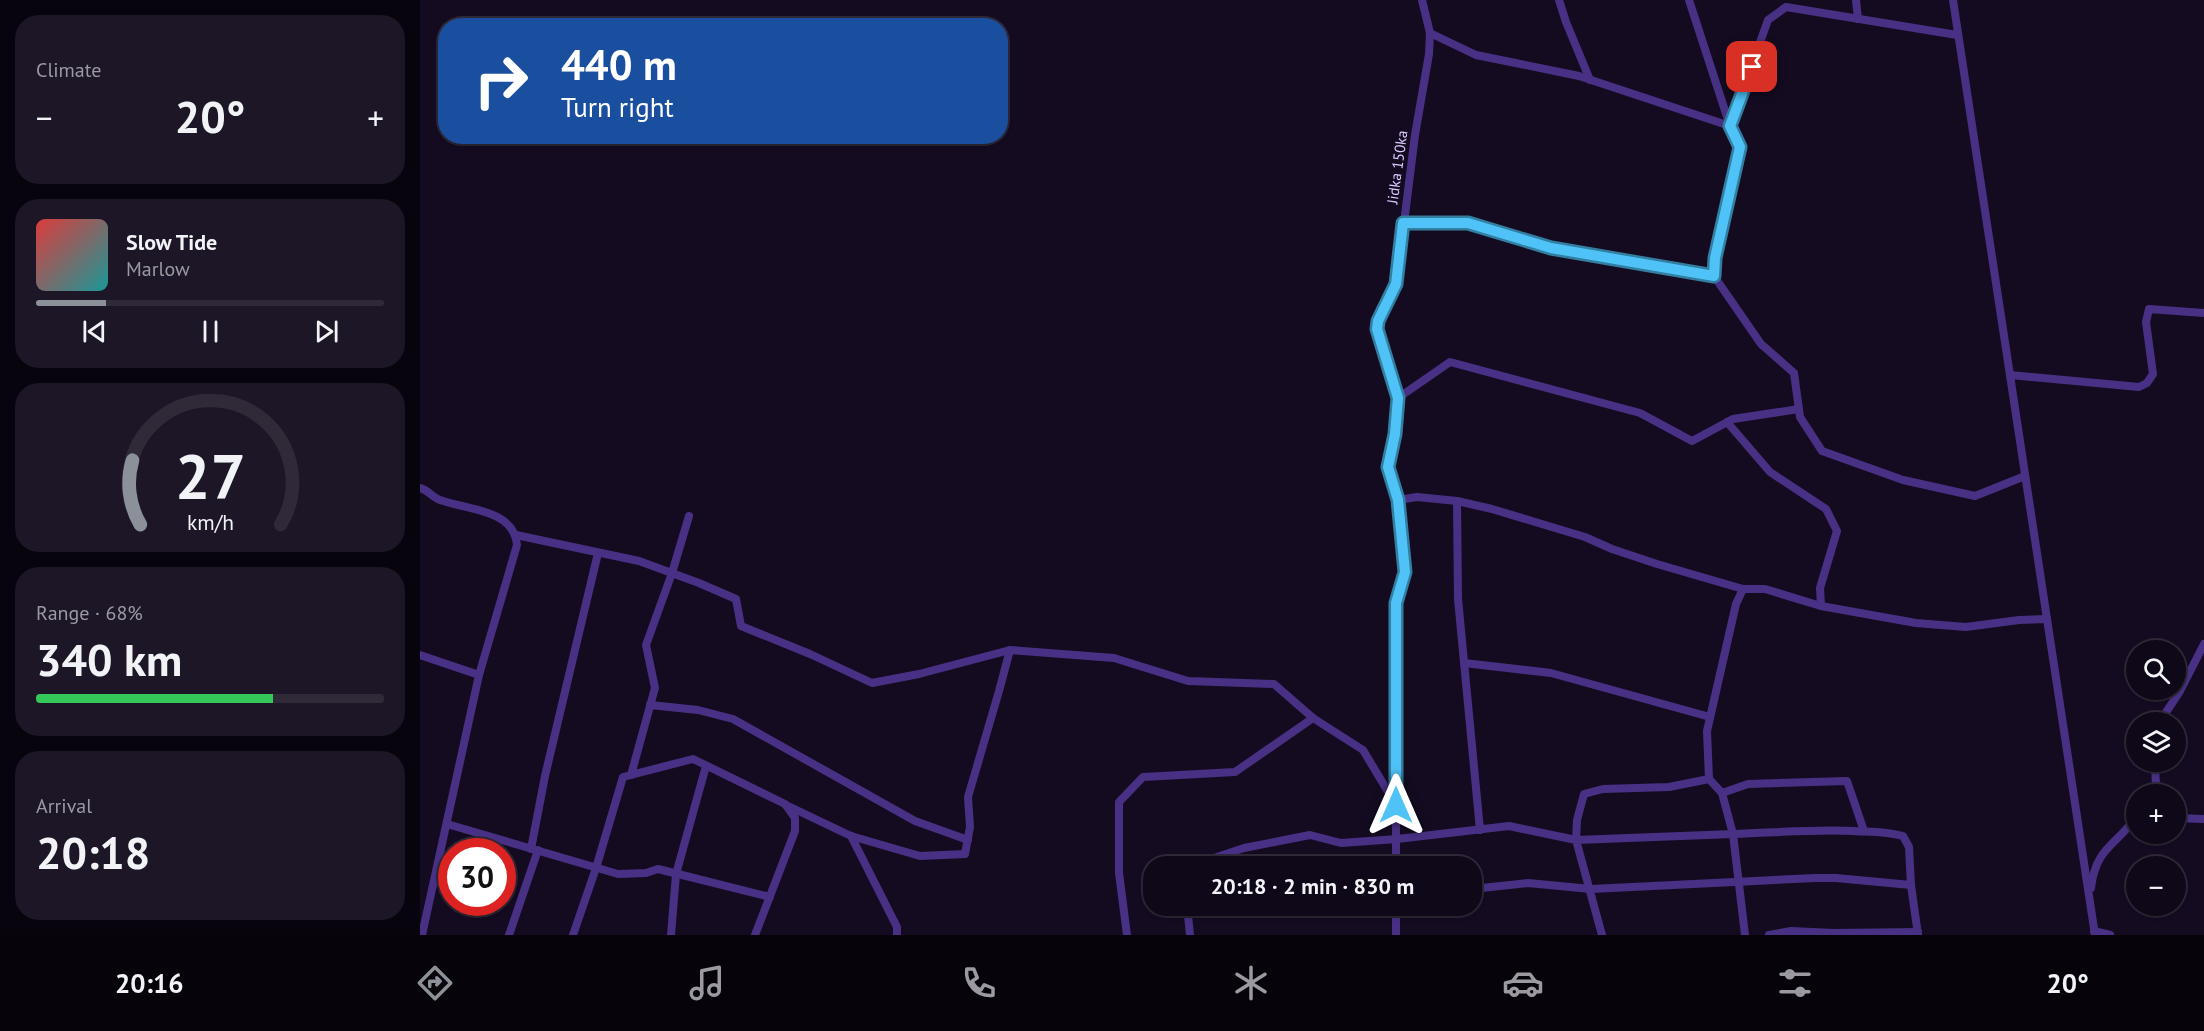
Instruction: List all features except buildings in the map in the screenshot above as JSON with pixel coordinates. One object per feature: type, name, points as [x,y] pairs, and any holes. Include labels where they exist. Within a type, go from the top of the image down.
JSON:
[{"type":"street","name":"Jidka 150ka","points":[[1396,856],[1396,603],[1405,572],[1398,500],[1388,467],[1395,434],[1398,398],[1377,329],[1378,321],[1396,284],[1430,33],[1422,0]]},
{"type":"street","points":[[1559,0],[1590,80]]},
{"type":"street","points":[[1689,0],[1730,126],[1740,147],[1715,258],[1714,276],[1761,344],[1794,373],[1800,417],[1822,451],[1903,480],[1976,496],[2025,476]]},
{"type":"street","points":[[1856,0],[1858,19]]},
{"type":"street","points":[[1953,0],[2094,933],[2110,935]]},
{"type":"street","points":[[1730,126],[1768,20],[1786,7],[1957,35]]},
{"type":"street","points":[[1430,33],[1476,55],[1590,80],[1730,126]]},
{"type":"street","points":[[1403,223],[1468,223],[1551,248],[1714,276]]},
{"type":"street","points":[[2010,375],[2139,387],[2148,383],[2152,374],[2146,322],[2149,309],[2204,313]]},
{"type":"street","points":[[1398,398],[1449,362],[1640,413],[1692,441],[1733,419],[1799,409]]},
{"type":"street","points":[[1727,422],[1770,472],[1826,509],[1837,531],[1820,588],[1821,606]]},
{"type":"street","points":[[420,488],[437,499],[502,518],[516,535],[639,561],[736,599],[741,626],[810,654],[872,683],[919,674],[1010,650],[1114,658],[1188,681],[1274,684],[1312,718],[1363,750],[1396,805]]},
{"type":"street","points":[[1398,500],[1417,497],[1456,501],[1492,509],[1553,527],[1623,553],[1743,589],[1764,589],[1821,606],[1916,623],[1966,627],[2047,619]]},
{"type":"street","points":[[1456,501],[1458,599],[1480,830]]},
{"type":"street","points":[[631,775],[655,688],[646,645],[672,573],[689,516]]},
{"type":"street","points":[[422,934],[479,675],[504,581],[515,554],[516,535]]},
{"type":"street","points":[[509,935],[534,850],[545,776],[598,553]]},
{"type":"street","points":[[1743,589],[1736,604],[1707,731],[1709,779],[1722,793],[1733,834],[1745,935]]},
{"type":"street","points":[[2166,712],[2180,691],[2204,644]]},
{"type":"street","points":[[573,935],[624,777],[693,759],[851,836],[920,856],[965,854],[970,827],[968,797],[1010,650]]},
{"type":"street","points":[[420,655],[479,675]]},
{"type":"street","points":[[1464,663],[1551,673],[1710,717]]},
{"type":"street","points":[[650,705],[698,710],[733,719],[915,821],[968,840]]},
{"type":"street","points":[[1127,935],[1119,873],[1119,802],[1143,777],[1235,772],[1312,718]]},
{"type":"street","points":[[671,935],[676,874],[706,766]]},
{"type":"street","points":[[1602,935],[1576,840],[1577,820],[1584,794],[1603,789],[1669,787],[1709,779]]},
{"type":"street","points":[[1722,793],[1748,784],[1847,781],[1864,831]]},
{"type":"street","points":[[755,935],[795,831],[795,818],[785,804]]},
{"type":"street","points":[[2186,818],[2204,819]]},
{"type":"street","points":[[447,824],[618,874],[646,873],[658,869],[770,897]]},
{"type":"street","points":[[1220,856],[1244,848],[1310,835],[1341,843],[1509,826],[1576,840],[1764,832],[1780,834],[1827,829],[1875,830],[1903,836],[1909,847],[1911,885],[1918,933],[1791,931],[1769,935]]},
{"type":"street","points":[[2089,899],[2093,870],[2102,854],[2126,828]]},
{"type":"street","points":[[851,836],[897,927],[897,935]]},
{"type":"street","points":[[1482,888],[1528,883],[1591,889],[1836,878],[1911,885]]},
{"type":"street","points":[[1188,916],[1190,935]]},
{"type":"street","points":[[1396,916],[1396,935]]},
{"type":"route","points":[[1396,805],[1396,599],[1405,572],[1398,500],[1388,467],[1395,434],[1398,398],[1377,329],[1378,321],[1396,284],[1403,223],[1468,223],[1551,248],[1714,276],[1715,258],[1740,147],[1730,126],[1752,67]]}]
